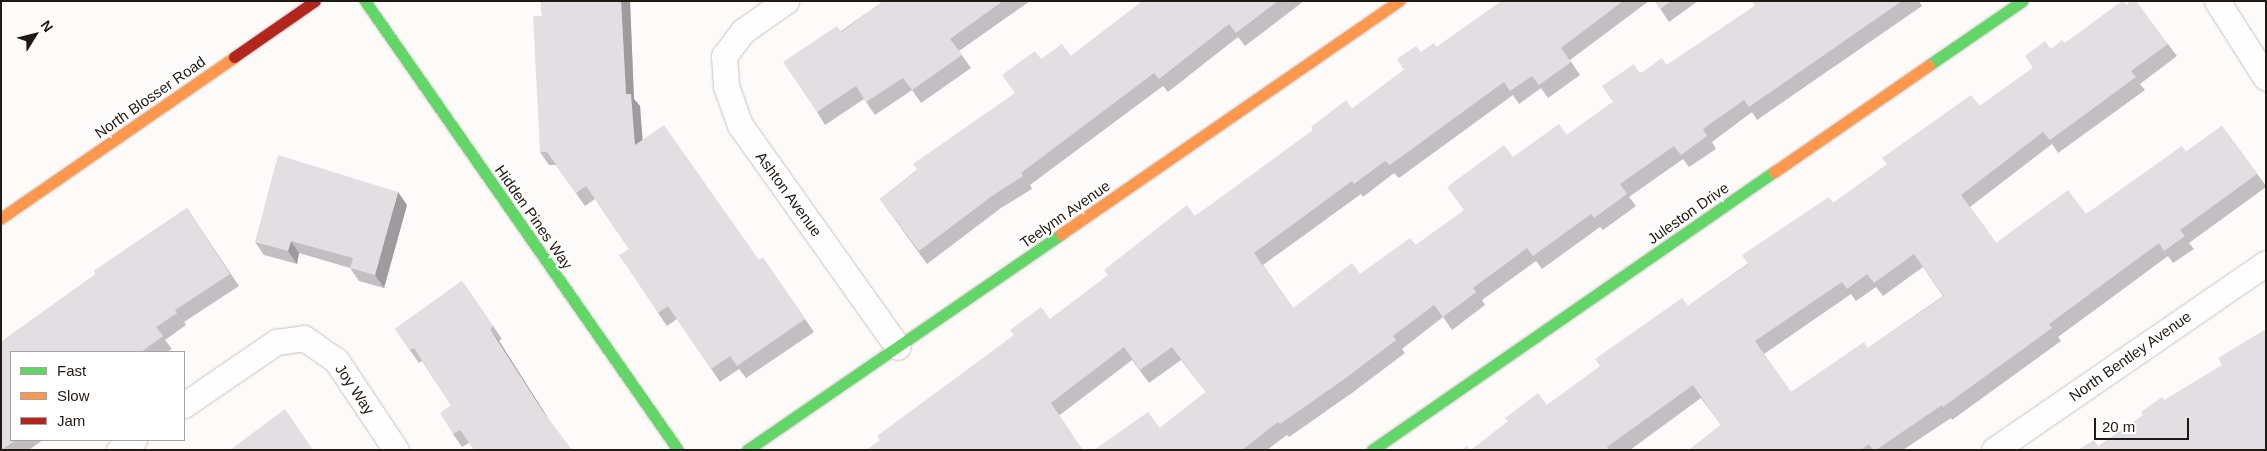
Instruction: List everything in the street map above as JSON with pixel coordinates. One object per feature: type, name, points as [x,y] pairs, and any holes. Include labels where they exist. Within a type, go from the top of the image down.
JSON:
[{"type":"street","name":"North Blosser Road","points":[[1,218],[315,1]]},
{"type":"street","name":"Hidden Pines Way","points":[[365,1],[678,450]]},
{"type":"street","name":"Ashton Avenue","points":[[786,1],[743,31],[724,56],[726,86],[740,125],[898,347]]},
{"type":"street","name":"Teelynn Avenue","points":[[747,450],[1399,1]]},
{"type":"street","name":"Juleston Drive","points":[[1372,450],[2022,1]]},
{"type":"street","points":[[2217,1],[2266,78]]},
{"type":"street","name":"North Bentley Avenue","points":[[1994,450],[2266,263]]},
{"type":"street","name":"Joy Way","points":[[185,404],[276,342],[304,338],[336,360],[396,450]]},
{"type":"street","points":[[119,450],[132,441]]},
{"type":"building","points":[[541,1],[621,1],[626,94],[631,94],[635,145],[664,125],[759,260],[763,258],[805,319],[737,366],[730,356],[711,369],[668,306],[658,313],[619,255],[629,249],[586,186],[576,193],[547,152],[540,152],[533,16],[542,16]]},
{"type":"building","points":[[884,1],[1003,1],[950,39],[962,55],[912,90],[903,78],[866,102],[856,86],[817,112],[783,62],[837,26],[841,32]]},
{"type":"building","points":[[1143,1],[1278,1],[1236,33],[1229,24],[1159,79],[1154,73],[1021,173],[1023,176],[992,196],[919,251],[880,199],[918,170],[913,164],[1015,93],[1002,75],[1035,51],[1041,59],[1062,44],[1071,56]]},
{"type":"building","points":[[1502,1],[1623,1],[1561,48],[1571,62],[1539,85],[1532,76],[1510,91],[1504,82],[1390,165],[1385,161],[1354,184],[1352,181],[1254,253],[1293,308],[1352,263],[1360,274],[1410,238],[1416,245],[1464,210],[1447,187],[1504,145],[1513,157],[1559,124],[1567,135],[1613,102],[1602,86],[1634,64],[1640,74],[1662,58],[1667,65],[1755,6],[1752,1],[1902,1],[1749,107],[1744,100],[1703,129],[1707,136],[1681,155],[1674,146],[1620,184],[1627,194],[1594,218],[1591,214],[1533,256],[1527,248],[1473,288],[1476,292],[1443,317],[1434,305],[1393,336],[1396,340],[1280,424],[1278,422],[1242,450],[1094,450],[1148,412],[1160,428],[1206,392],[1172,347],[1140,370],[1124,347],[1051,403],[1083,450],[867,450],[880,440],[877,436],[1014,335],[1010,330],[1041,307],[1050,319],[1108,275],[1104,270],[1187,205],[1195,216],[1313,130],[1311,127],[1346,100],[1352,109],[1404,70],[1397,59],[1416,46],[1421,52],[1434,43],[1437,47]]},
{"type":"building","points":[[1655,1],[1671,1],[1660,9]]},
{"type":"building","points":[[2122,1],[2126,5],[2131,1],[2136,1],[2168,44],[2131,71],[2136,77],[2050,140],[2043,132],[1961,195],[1996,243],[2068,190],[2086,214],[2182,146],[2186,152],[2222,126],[2257,174],[2180,230],[2185,236],[2164,251],[2159,243],[2049,324],[2052,328],[1943,407],[1942,405],[1876,450],[1873,450],[1869,444],[1861,450],[1689,450],[1721,425],[1693,385],[1607,447],[1609,450],[1471,450],[1508,421],[1505,418],[1538,393],[1547,405],[1600,366],[1595,359],[1682,298],[1688,306],[1748,264],[1742,255],[1829,197],[1833,203],[1887,164],[1882,158],[1971,95],[1980,106],[2033,68],[2025,56],[2045,41],[2051,49],[2062,40],[2065,43]],"holes":[[[1914,254],[1944,296],[1868,348],[1864,342],[1791,392],[1755,341],[1842,282],[1847,289],[1867,274],[1874,283]]]},
{"type":"building","points":[[278,155],[398,192],[375,275],[350,268],[353,258],[291,241],[288,251],[255,242]]},
{"type":"building","points":[[187,208],[230,274],[175,310],[177,313],[156,327],[163,336],[142,351],[10,351],[10,441],[14,441],[1,450],[1,342],[96,274],[94,271]]},
{"type":"building","points":[[462,281],[493,326],[490,329],[542,410],[572,450],[474,450],[460,430],[453,434],[440,413],[451,405],[414,348],[410,350],[395,329]]},
{"type":"building","points":[[2266,329],[2266,450],[2078,450],[2094,440],[2098,446],[2143,415],[2141,412],[2162,397],[2164,400],[2222,365],[2218,358]]},
{"type":"building","points":[[285,409],[313,450],[230,450]]},
{"type":"building","points":[[1467,446],[1470,450],[1461,450]]},
{"type":"traffic: fast","points":[[365,1],[678,450]]},
{"type":"traffic: fast","points":[[1929,65],[2022,1]]},
{"type":"traffic: fast","points":[[1372,450],[1774,172]]},
{"type":"traffic: fast","points":[[747,450],[1061,234]]},
{"type":"traffic: slow","points":[[1061,234],[1399,1]]},
{"type":"traffic: slow","points":[[1,218],[234,57]]},
{"type":"traffic: slow","points":[[1774,172],[1929,65]]},
{"type":"traffic: jam","points":[[234,57],[315,1]]}]
